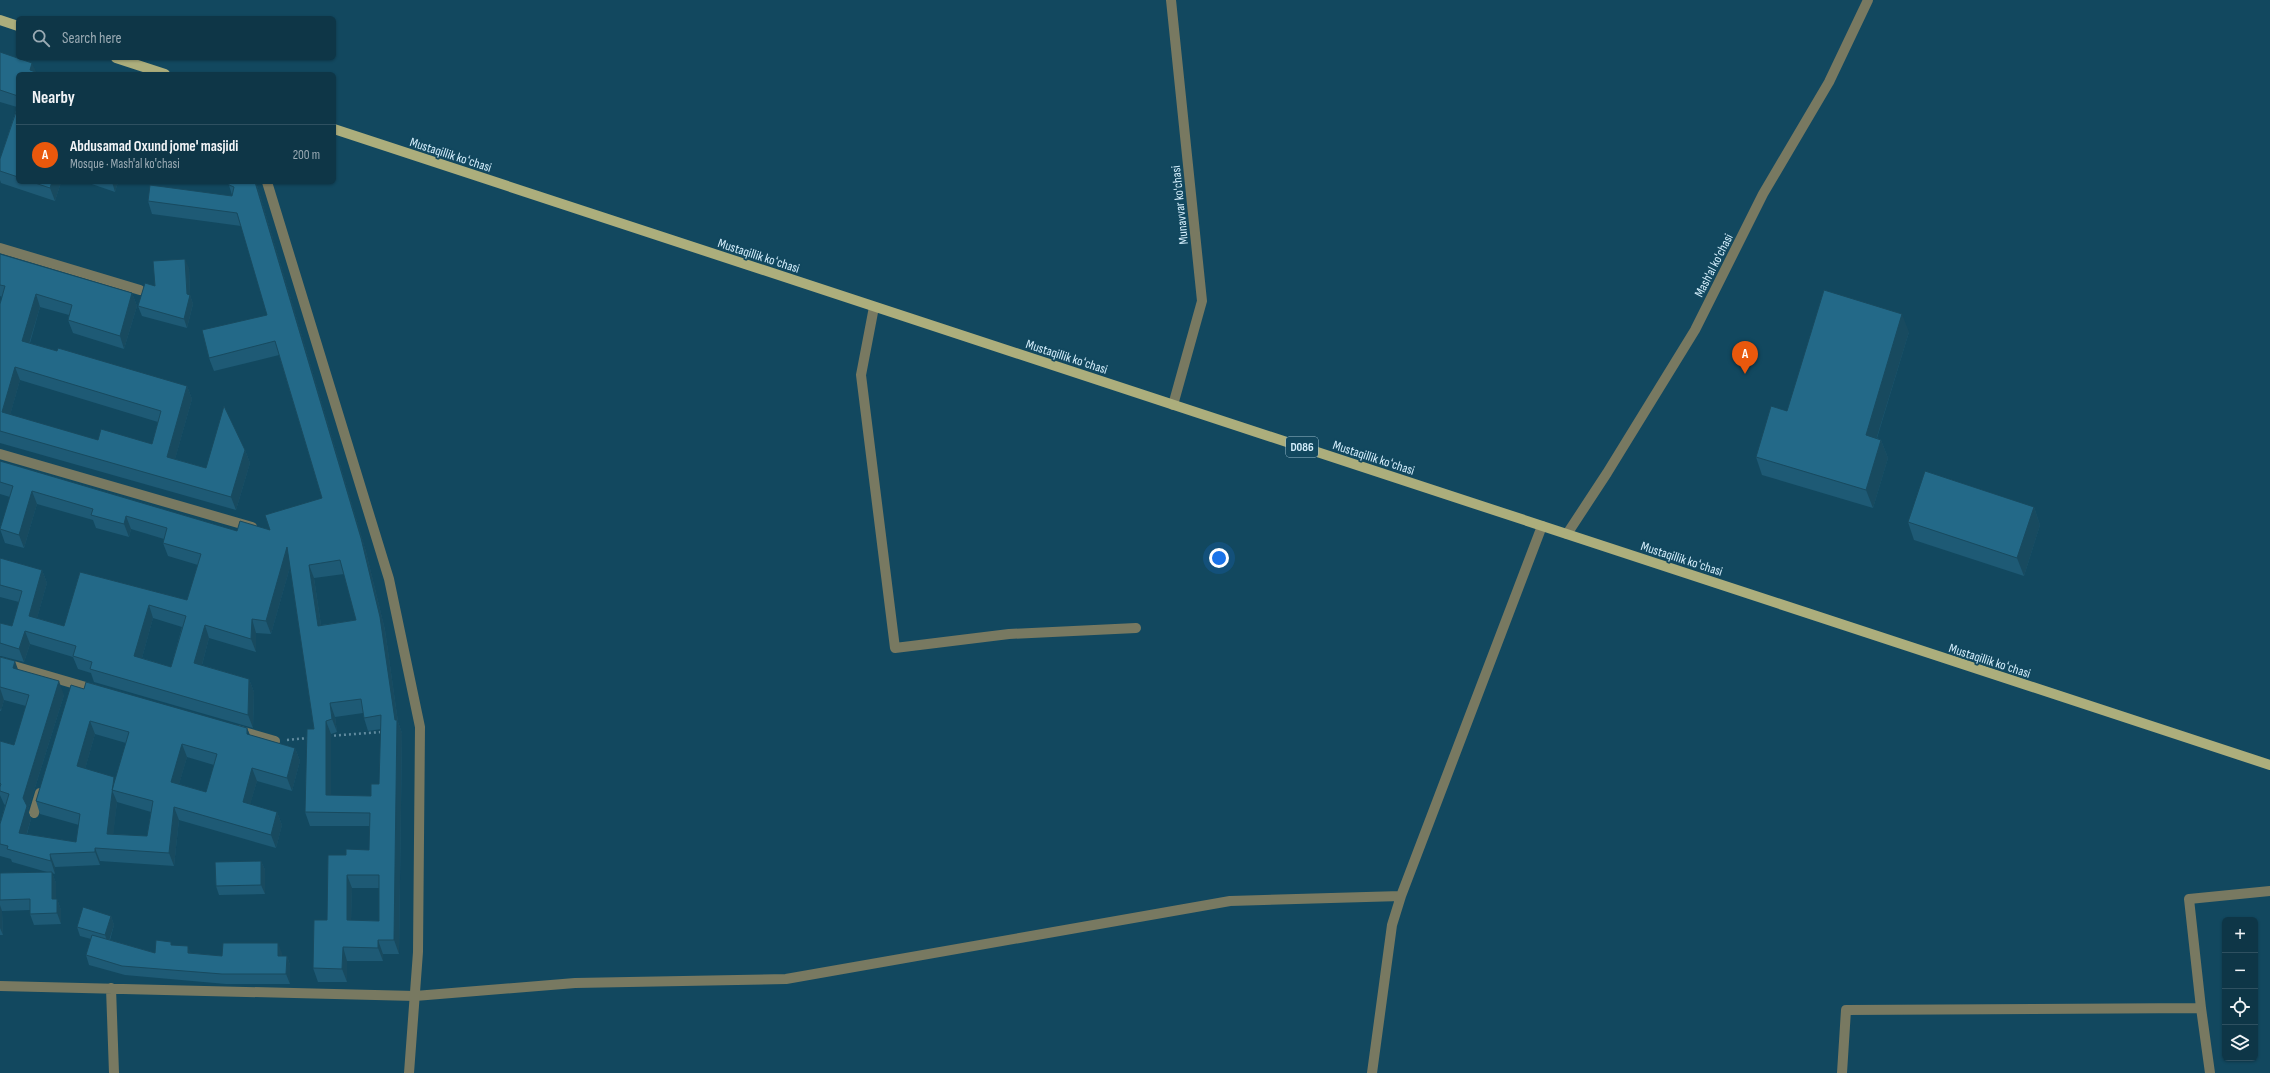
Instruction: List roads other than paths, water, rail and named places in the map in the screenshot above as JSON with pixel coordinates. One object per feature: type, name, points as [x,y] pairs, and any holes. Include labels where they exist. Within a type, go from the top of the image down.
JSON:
[{"type":"main road","points":[[0,20],[16,25]]},
{"type":"main road","points":[[122,60],[159,72]]},
{"type":"main road","name":"Mustaqillik koʻchasi","points":[[336,131],[2270,765]]},
{"type":"street","name":"Munavvar ko'chasi","points":[[1171,0],[1202,301],[1173,405]]},
{"type":"street","name":"Mash'al ko'chasi","points":[[1567,534],[1607,473],[1695,330],[1763,194],[1829,82],[1868,0]]},
{"type":"street","points":[[268,184],[389,579],[420,727],[418,952],[409,1073]]},
{"type":"street","points":[[0,248],[140,290]]},
{"type":"street","points":[[874,307],[861,375],[895,648],[1009,634],[1136,628]]},
{"type":"street","points":[[0,454],[257,529]]},
{"type":"street","points":[[1372,1073],[1392,925],[1401,896],[1542,526]]},
{"type":"street","points":[[0,662],[72,687],[103,692]]},
{"type":"street","points":[[230,728],[275,741]]},
{"type":"street","points":[[34,813],[44,782]]},
{"type":"street","points":[[2210,1073],[2189,899],[2270,891]]},
{"type":"street","points":[[0,986],[415,996],[575,983],[786,979],[1230,901],[1401,896]]},
{"type":"street","points":[[111,988],[114,1073]]},
{"type":"street","points":[[1842,1073],[1846,1010],[2201,1008]]},
{"type":"place","name":"Abdusamad Oxund jome' masjidi","points":[[1745,374]]}]
